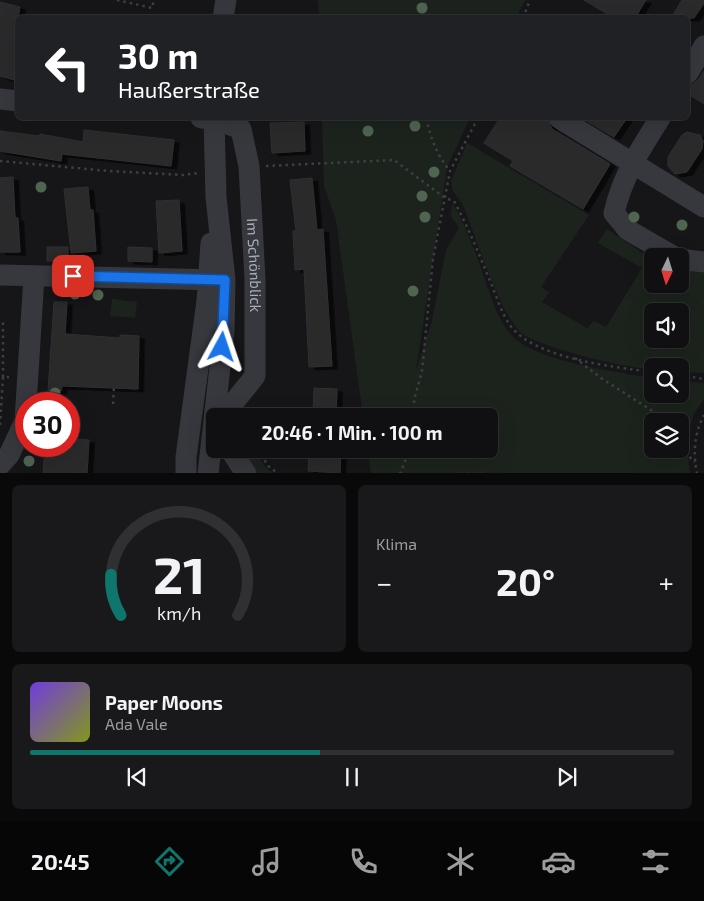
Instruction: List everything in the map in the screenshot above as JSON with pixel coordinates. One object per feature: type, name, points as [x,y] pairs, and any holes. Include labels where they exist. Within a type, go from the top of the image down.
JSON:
[{"type":"street","points":[[224,15],[226,0]]},
{"type":"street","points":[[690,70],[704,46]]},
{"type":"street","points":[[0,99],[15,100]]},
{"type":"street","name":"Im Schönblick","points":[[210,120],[216,197],[217,279],[224,331],[216,408]]},
{"type":"street","name":"Im Schönblick","points":[[216,120],[241,129],[249,166],[255,280],[255,376],[229,408]]},
{"type":"street","points":[[562,120],[704,207]]},
{"type":"street","points":[[659,120],[632,163],[617,198],[614,213],[628,230],[659,248]]},
{"type":"street","points":[[689,260],[704,262]]},
{"type":"street","points":[[0,275],[217,279]]},
{"type":"street","points":[[0,465],[9,454],[25,421],[34,276]]},
{"type":"street","name":"Im Schönblick","points":[[183,468],[217,279]]},
{"type":"street","name":"Im Schönblick","points":[[208,473],[210,458]]},
{"type":"street","points":[[236,458],[245,473]]},
{"type":"path","points":[[117,0],[152,8],[154,0]]},
{"type":"path","points":[[424,15],[426,0]]},
{"type":"path","points":[[524,15],[530,0]]},
{"type":"path","points":[[426,120],[431,141],[450,171]]},
{"type":"path","points":[[414,408],[414,400],[422,371],[432,259],[450,171],[477,120]]},
{"type":"path","points":[[271,166],[394,160],[445,198],[454,201],[468,226],[505,317],[512,328],[524,339],[536,346],[574,357],[644,370]]},
{"type":"path","points":[[0,161],[109,171],[183,174],[204,172]]},
{"type":"path","points":[[0,425],[4,322]]},
{"type":"path","points":[[574,357],[601,378],[653,413]]},
{"type":"path","points":[[3,376],[28,378]]},
{"type":"path","points":[[689,377],[704,379]]},
{"type":"path","points":[[113,404],[114,386]]},
{"type":"path","points":[[697,473],[695,442],[704,415]]},
{"type":"path","points":[[689,456],[695,462]]},
{"type":"path","points":[[263,458],[268,466],[278,473]]},
{"type":"path","points":[[400,473],[406,458]]},
{"type":"shaded area","points":[[318,0],[525,0],[518,15],[319,15]]},
{"type":"shaded area","points":[[322,120],[469,120],[447,167],[416,370],[432,321],[446,250],[459,228],[451,216],[452,203],[472,243],[497,312],[514,338],[542,354],[560,360],[644,377],[644,403],[689,403],[689,382],[704,383],[704,399],[694,414],[689,430],[689,413],[644,413],[644,458],[688,458],[690,473],[371,473],[368,458],[498,458],[498,408],[362,408],[336,220],[324,186]]},
{"type":"shaded area","points":[[467,143],[589,215],[541,287],[549,292],[542,302],[587,328],[594,321],[606,327],[642,268],[598,243],[607,229],[644,254],[644,293],[689,293],[689,270],[704,273],[704,373],[689,372],[689,358],[644,358],[644,368],[640,368],[562,350],[543,344],[520,332],[511,321],[503,306],[462,203],[453,191],[451,181]]},
{"type":"shaded area","points":[[112,299],[137,302],[135,318],[110,316]]},
{"type":"shaded area","points":[[246,458],[259,458],[268,470],[274,473],[255,473]]},
{"type":"building","points":[[584,0],[646,0],[637,15],[609,15]]},
{"type":"building","points":[[682,0],[704,0],[694,18],[690,18],[690,15],[673,15]]},
{"type":"building","points":[[0,2],[20,7],[19,15],[15,15],[15,80],[0,76]]},
{"type":"building","points":[[704,71],[704,104],[690,95],[691,85],[698,80]]},
{"type":"building","points":[[499,120],[548,120],[552,129],[610,164],[583,209],[510,166],[513,161],[484,143]]},
{"type":"building","points":[[585,120],[626,120],[614,137]]},
{"type":"building","points":[[304,122],[305,151],[272,153],[270,123]]},
{"type":"building","points":[[84,130],[174,140],[171,166],[62,154],[61,161],[0,151],[0,131],[39,136],[40,134],[83,142]]},
{"type":"building","points":[[687,132],[700,135],[703,141],[702,149],[687,172],[675,174],[668,166],[668,157],[682,135]]},
{"type":"building","points":[[13,177],[15,218],[18,218],[20,252],[0,252],[0,178]]},
{"type":"building","points":[[312,178],[317,230],[323,229],[332,366],[309,367],[304,269],[295,270],[293,231],[296,231],[290,180]]},
{"type":"building","points":[[88,187],[90,210],[93,210],[96,251],[71,253],[64,189]]},
{"type":"building","points":[[179,200],[182,251],[159,253],[156,201]]},
{"type":"building","points":[[47,247],[68,247],[68,261],[47,261]]},
{"type":"building","points":[[128,247],[152,248],[152,262],[128,261]]},
{"type":"building","points":[[54,302],[67,302],[65,334],[120,338],[120,335],[139,336],[138,389],[62,386],[61,391],[48,391]]},
{"type":"building","points":[[314,388],[337,389],[336,408],[313,408]]},
{"type":"building","points":[[80,439],[89,440],[87,473],[43,473],[44,457],[80,457]]},
{"type":"building","points":[[309,458],[341,458],[340,473],[308,471]]},
{"type":"route","points":[[73,276],[225,280],[222,347]]}]
